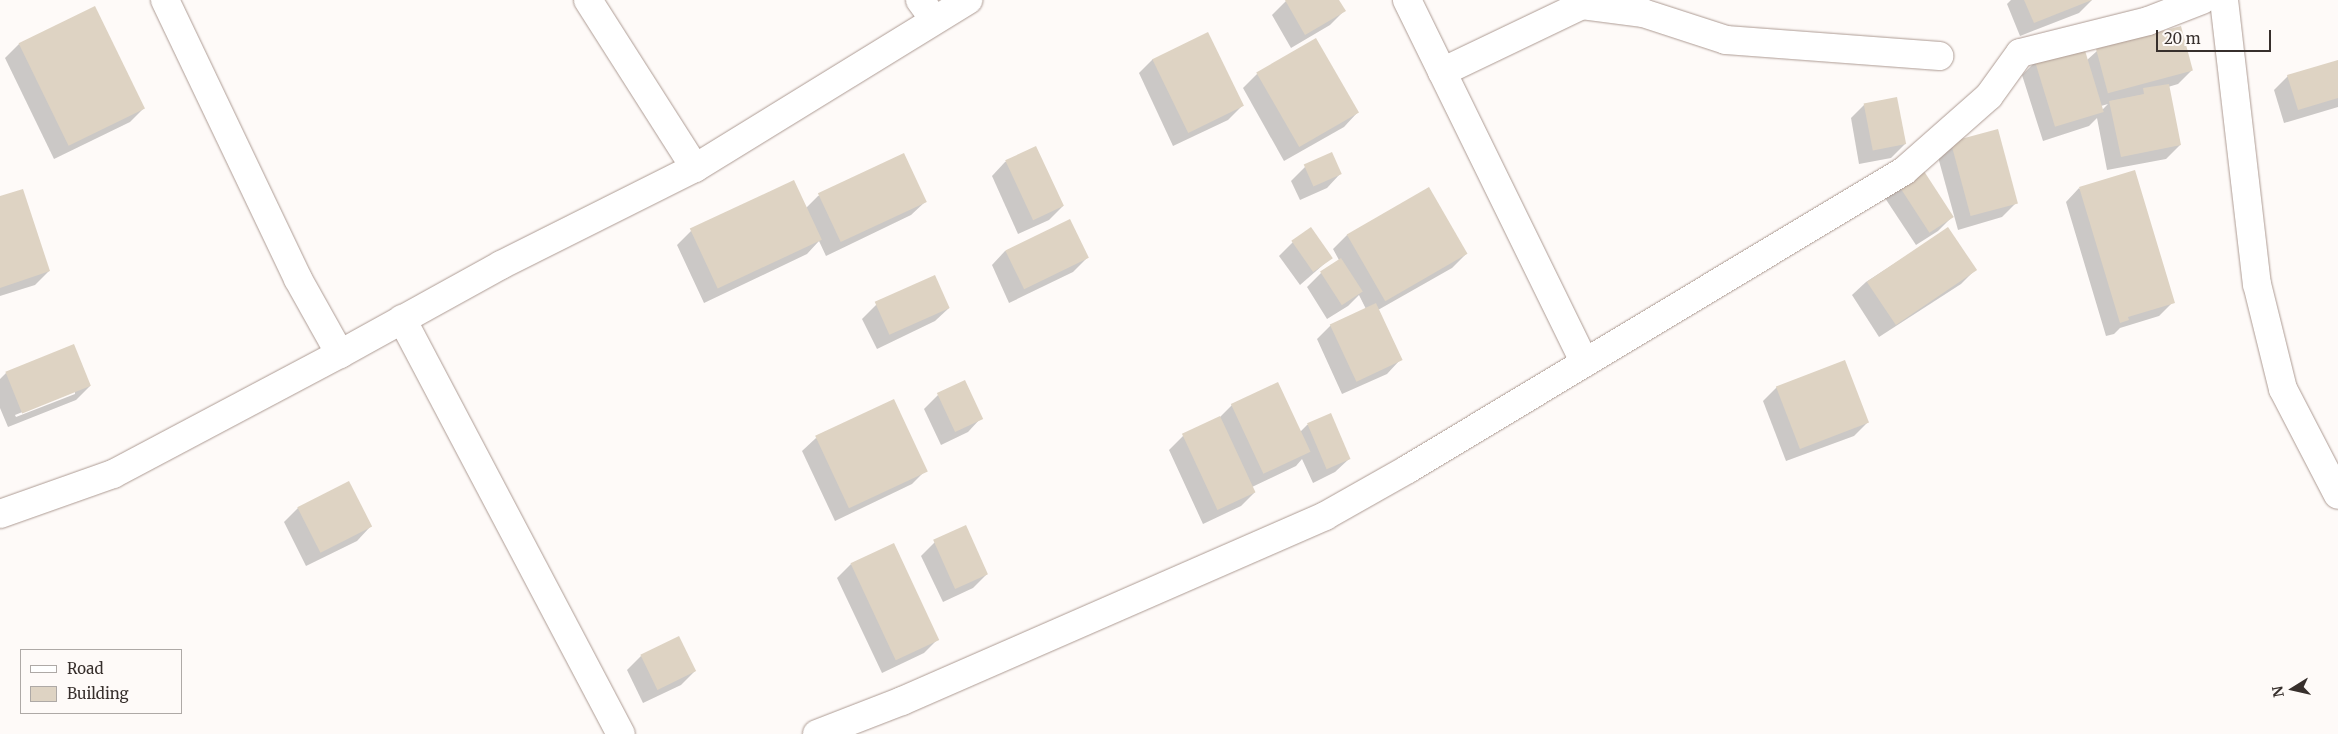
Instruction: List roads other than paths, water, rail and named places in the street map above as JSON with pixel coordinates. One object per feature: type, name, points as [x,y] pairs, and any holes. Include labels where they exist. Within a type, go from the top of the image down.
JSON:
[{"type":"street","points":[[165,0],[298,279],[340,354]]},
{"type":"street","points":[[588,0],[695,168]]},
{"type":"street","points":[[0,514],[113,474],[340,354],[516,256],[695,168],[934,6],[968,0]]},
{"type":"street","points":[[1407,0],[1585,363]]},
{"type":"street","points":[[818,734],[902,701],[1325,516],[1408,470],[1904,171],[1988,96],[2020,53],[2148,21],[2202,0]]},
{"type":"street","points":[[2224,0],[2257,284],[2283,389],[2338,495]]},
{"type":"street","points":[[1442,72],[1582,5],[1644,13],[1726,40],[1939,56]]},
{"type":"street","points":[[402,319],[620,734]]}]
